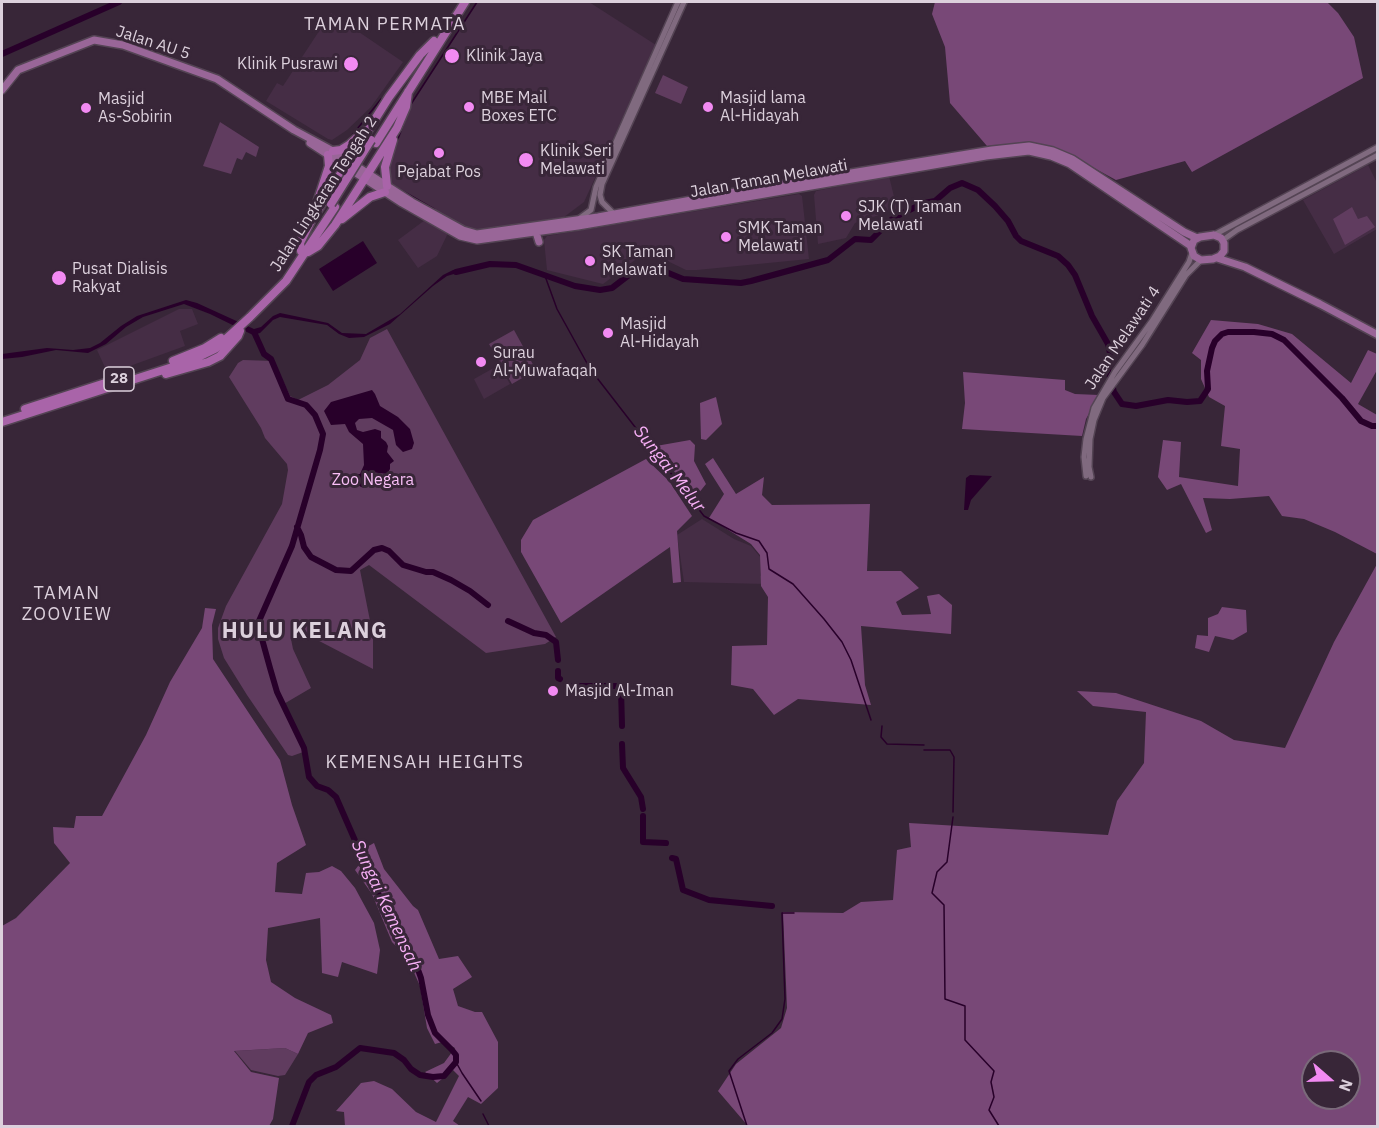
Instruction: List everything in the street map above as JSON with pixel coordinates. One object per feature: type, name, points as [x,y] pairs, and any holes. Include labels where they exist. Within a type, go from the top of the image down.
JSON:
[{"type":"highway","name":"Jalan Lingkaran Tengah 2","points":[[2,416],[184,357],[205,348],[240,326],[286,281],[459,2]]},
{"type":"highway","name":"Jalan Lingkaran Tengah 2","points":[[374,141],[465,2]]},
{"type":"highway","points":[[397,128],[335,225],[318,246],[304,253],[300,243],[311,221],[374,120],[420,55],[434,41]]},
{"type":"highway","points":[[335,225],[370,197],[386,189],[385,167],[406,107],[408,92]]},
{"type":"highway","points":[[311,221],[330,153],[349,145],[374,120]]},
{"type":"highway","points":[[360,143],[359,153],[364,159],[373,160],[379,155]]},
{"type":"highway","points":[[331,189],[346,177],[353,181],[356,192]]},
{"type":"highway","name":"28","points":[[2,422],[157,372],[167,374],[208,362],[222,355],[240,326]]},
{"type":"main road","name":"Jalan AU 5","points":[[2,90],[13,75],[24,67],[94,40],[123,45],[217,79],[330,153]]},
{"type":"main road","name":"Jalan Taman Melawati","points":[[386,189],[402,204],[467,238],[483,240],[576,220],[741,191],[1029,146],[1053,151],[1072,159],[1184,232],[1197,238]]},
{"type":"main road","name":"Jalan Taman Melawati","points":[[330,153],[386,189],[463,230],[477,234],[534,229],[1029,151],[1051,156],[1070,164],[1192,249]]},
{"type":"main road","points":[[429,211],[445,210],[449,222]]},
{"type":"main road","points":[[534,229],[539,242]]},
{"type":"main road","points":[[1245,267],[1217,258],[1201,260],[1192,249],[1197,238],[1214,235],[1224,244],[1231,258],[1245,267],[1377,335]]},
{"type":"main road","points":[[1217,258],[1222,254],[1224,244]]},
{"type":"street","points":[[576,220],[591,210],[596,187],[678,2]]},
{"type":"street","points":[[614,214],[602,202],[600,195],[602,184],[684,2]]},
{"type":"street","points":[[619,119],[628,114]]},
{"type":"street","points":[[1214,235],[1294,194],[1377,147]]},
{"type":"street","points":[[1224,244],[1237,230],[1377,155]]},
{"type":"street","name":"Jalan Melawati 4","points":[[1089,477],[1094,420],[1103,398],[1189,262],[1192,249]]},
{"type":"street","name":"Jalan Melawati 4","points":[[1117,373],[1142,345],[1186,275],[1201,260]]},
{"type":"shaded area","points":[[478,2],[589,2],[656,45],[584,202],[564,217],[482,230],[469,229],[392,185],[386,173],[412,104]]},
{"type":"shaded area","points":[[935,2],[1327,2],[1338,13],[1354,37],[1363,78],[1192,172],[1185,161],[1116,180],[1059,149],[1034,143],[987,146],[950,103],[945,47],[932,14]]},
{"type":"shaded area","points":[[331,13],[403,62],[371,107],[347,130],[332,140],[266,101],[277,83],[283,86]]},
{"type":"shaded area","points":[[1368,165],[1377,183],[1377,229],[1334,254],[1303,200]]},
{"type":"shaded area","name":"SJK (T) Taman Melawati","points":[[889,176],[897,209],[855,223],[846,238],[818,244],[814,195],[816,191]]},
{"type":"shaded area","name":"SMK Taman Melawati","points":[[799,194],[802,196],[809,259],[686,270],[647,251],[603,284],[547,270],[544,240],[547,236]]},
{"type":"shaded area","points":[[425,220],[448,233],[437,256],[418,268],[398,240]]},
{"type":"shaded area","points":[[363,241],[377,263],[333,291],[319,269]]},
{"type":"shaded area","points":[[463,269],[464,271],[447,276],[433,286],[390,324],[364,337],[349,338],[327,325],[280,317],[273,320],[260,333],[253,335],[184,304],[143,317],[126,327],[106,344],[88,353],[56,350],[2,359],[2,354],[47,348],[73,350],[90,348],[137,316],[186,300],[254,329],[261,327],[280,313],[328,323],[342,333],[366,334],[400,314],[443,275],[453,270]]},
{"type":"shaded area","points":[[179,309],[192,309],[198,324],[180,331],[185,346],[108,374],[97,350]]},
{"type":"shaded area","points":[[1211,320],[1258,324],[1292,334],[1351,383],[1368,350],[1377,354],[1377,370],[1358,404],[1377,415],[1377,554],[1304,519],[1282,516],[1269,496],[1230,499],[1203,498],[1212,530],[1206,533],[1181,484],[1167,490],[1158,477],[1163,440],[1181,442],[1179,477],[1238,486],[1240,449],[1221,446],[1225,406],[1209,397],[1201,379],[1201,360],[1192,353]]},
{"type":"shaded area","points":[[499,365],[510,384],[484,399],[474,379]]},
{"type":"shaded area","points":[[963,372],[1065,380],[1065,390],[1075,394],[1099,395],[1086,419],[1082,436],[962,429],[965,403]]},
{"type":"shaded area","points":[[372,390],[380,406],[398,417],[410,429],[414,443],[412,449],[403,452],[396,445],[393,430],[372,418],[359,419],[355,423],[357,430],[381,431],[381,438],[388,446],[387,452],[394,461],[390,464],[387,474],[371,472],[367,481],[369,485],[365,488],[348,477],[360,474],[364,465],[363,444],[349,432],[345,424],[331,425],[324,411],[331,402]]},
{"type":"shaded area","points":[[716,397],[722,424],[706,440],[701,439],[700,403]]},
{"type":"shaded area","points":[[690,440],[695,445],[694,461],[706,484],[694,499],[656,446]]},
{"type":"shaded area","points":[[713,458],[736,494],[764,477],[762,495],[772,505],[870,504],[867,571],[901,571],[919,588],[896,602],[902,615],[931,614],[927,596],[939,594],[952,605],[951,634],[861,626],[865,685],[871,705],[798,699],[774,715],[753,689],[731,685],[732,646],[767,645],[768,597],[761,586],[760,555],[751,544],[709,518],[724,494],[705,464]]},
{"type":"shaded area","points":[[646,459],[669,481],[692,516],[677,531],[681,582],[673,583],[670,547],[561,623],[521,552],[521,540],[533,520]]},
{"type":"shaded area","points":[[970,475],[992,476],[971,500],[968,510],[964,510],[966,478]]},
{"type":"shaded area","points":[[702,519],[734,539],[751,546],[761,558],[760,575],[766,584],[684,582],[677,535]]},
{"type":"shaded area","points":[[1377,564],[1377,1126],[748,1126],[718,1091],[736,1064],[781,1028],[787,1008],[783,912],[843,913],[861,902],[893,900],[897,850],[911,847],[909,823],[1108,835],[1117,801],[1144,763],[1146,712],[1093,706],[1077,691],[1116,693],[1201,721],[1234,740],[1285,748],[1334,642]]},
{"type":"shaded area","points":[[1222,607],[1246,610],[1247,632],[1233,640],[1215,636],[1209,652],[1195,648],[1197,635],[1208,636],[1208,618],[1218,614]]},
{"type":"shaded area","points":[[205,608],[216,609],[212,625],[213,659],[280,760],[306,845],[277,863],[275,892],[302,894],[306,873],[319,872],[332,866],[341,871],[355,888],[374,923],[380,950],[377,974],[342,962],[338,977],[322,973],[320,918],[268,928],[266,960],[271,982],[295,998],[331,1015],[333,1023],[308,1033],[298,1054],[285,1048],[234,1051],[251,1072],[279,1078],[273,1119],[269,1126],[3,1126],[2,926],[16,918],[70,863],[54,843],[53,827],[74,828],[76,816],[102,816],[146,735],[170,682],[202,628]]},
{"type":"shaded area","points":[[374,843],[384,869],[418,910],[439,959],[458,956],[472,977],[453,989],[458,1006],[482,1012],[498,1042],[498,1088],[481,1104],[468,1097],[453,1121],[460,1126],[345,1126],[344,1112],[336,1111],[361,1083],[374,1081],[392,1089],[416,1112],[436,1122],[459,1076],[453,1070],[437,1083],[425,1072],[444,1063],[455,1048],[442,1042],[435,1044],[427,1028],[420,986],[407,957],[392,942],[372,894],[355,870],[365,857],[365,848]]},
{"type":"green space","points":[[663,75],[688,87],[681,104],[655,93]]},
{"type":"green space","points":[[220,122],[259,147],[256,157],[246,152],[242,160],[237,158],[231,174],[203,166]]},
{"type":"green space","points":[[1352,207],[1358,219],[1367,216],[1375,227],[1345,245],[1333,219]]},
{"type":"green space","name":"Zoo Negara","points":[[387,329],[556,637],[545,644],[486,653],[369,565],[360,570],[373,636],[373,669],[300,631],[293,633],[291,639],[293,649],[311,688],[282,705],[306,751],[292,756],[288,755],[247,695],[224,658],[218,639],[218,628],[226,606],[282,504],[288,470],[287,464],[265,438],[229,377],[238,363],[243,360],[274,361],[290,396],[298,400],[328,385],[360,360],[370,338]]},
{"type":"green space","points":[[514,330],[536,370],[512,384],[489,344]]},
{"type":"green space","points":[[285,1048],[298,1054],[285,1075],[278,1076],[251,1070],[235,1051]]},
{"type":"waterway","points":[[2,54],[119,2]]},
{"type":"waterway","points":[[411,104],[477,2]]},
{"type":"waterway","points":[[346,143],[381,99]]},
{"type":"waterway","points":[[394,149],[405,120]]},
{"type":"waterway","points":[[456,272],[490,264],[516,265],[575,286],[600,290],[612,288],[638,268],[654,267],[683,279],[741,283],[828,260],[855,239],[871,240],[891,220],[924,203],[935,201],[950,188],[962,183],[978,190],[995,206],[1021,241],[1058,256],[1068,265],[1108,344],[1110,353],[1108,370],[1114,392],[1122,404],[1136,406],[1168,400],[1200,401],[1208,389],[1207,371],[1215,341],[1228,332],[1254,332],[1272,334],[1284,340],[1342,398],[1361,421],[1378,426]]},
{"type":"waterway","points":[[392,185],[434,209]]},
{"type":"waterway","name":"Sungai Melur","points":[[545,276],[557,309],[588,365]]},
{"type":"waterway","name":"Sungai Kemensah","points":[[254,332],[264,354],[271,359],[288,399],[306,405],[315,415],[323,434],[292,546],[259,621],[270,668],[277,692],[304,748],[309,777],[317,786],[328,790],[336,797],[389,918],[402,935],[416,964],[428,1015],[435,1033],[456,1055],[456,1062],[444,1076],[433,1077],[420,1075],[394,1053],[360,1048],[336,1067],[316,1075],[309,1082],[292,1126]]},
{"type":"waterway","name":"Sungai Melur","points":[[594,374],[704,516],[736,533],[759,541],[767,553],[769,569],[793,584],[824,619],[842,642],[851,660],[871,720]]},
{"type":"waterway","points":[[297,527],[304,547],[311,557],[336,570],[351,571],[374,550],[382,548],[389,551],[403,565],[433,572],[451,580],[488,605]]},
{"type":"waterway","points":[[508,621],[534,633],[546,635],[556,642],[558,660]]},
{"type":"waterway","points":[[558,671],[560,679]]},
{"type":"waterway","points":[[572,686],[618,686],[621,689],[622,726]]},
{"type":"waterway","name":"Sungai Melur","points":[[882,726],[881,737],[887,744],[924,745]]},
{"type":"waterway","points":[[622,744],[623,768],[641,797],[643,809]]},
{"type":"waterway","name":"Sungai Melur","points":[[924,750],[950,750],[954,757],[953,812]]},
{"type":"waterway","points":[[643,816],[643,842],[666,843]]},
{"type":"waterway","name":"Sungai Melur","points":[[953,817],[947,862],[937,872],[932,893],[944,905],[945,999],[965,1006],[965,1040],[994,1071],[991,1082],[994,1097],[989,1110],[999,1126]]},
{"type":"waterway","points":[[672,858],[676,859],[683,890],[709,900],[772,906]]},
{"type":"waterway","points":[[747,1126],[729,1071],[738,1059],[772,1033],[782,1019],[785,999],[782,913],[794,913]]},
{"type":"waterway","points":[[456,1062],[481,1101]]},
{"type":"waterway","points":[[483,1114],[489,1126]]},
{"type":"place","name":"Klinik Jaya","points":[[452,56]]},
{"type":"place","name":"Klinik Pusrawi","points":[[351,64]]},
{"type":"place","name":"MBE Mail Boxes ETC","points":[[469,107]]},
{"type":"place","name":"Masjid lama Al-Hidayah","points":[[708,107]]},
{"type":"place","name":"Masjid As-Sobirin","points":[[86,108]]},
{"type":"place","name":"Pejabat Pos","points":[[439,153]]},
{"type":"place","name":"Klinik Seri Melawati","points":[[526,160]]},
{"type":"place","name":"SJK (T) Taman Melawati","points":[[846,216]]},
{"type":"place","name":"SMK Taman Melawati","points":[[726,237]]},
{"type":"place","name":"SK Taman Melawati","points":[[590,261]]},
{"type":"place","name":"Pusat Dialisis Rakyat","points":[[59,278]]},
{"type":"place","name":"Masjid Al-Hidayah","points":[[608,333]]},
{"type":"place","name":"Surau Al-Muwafaqah","points":[[481,362]]},
{"type":"place","name":"Masjid Al-Iman","points":[[553,691]]},
{"type":"district","name":"TAMAN PERMATA","points":[[385,25]]},
{"type":"district","name":"TAMAN ZOOVIEW","points":[[67,604]]},
{"type":"district","name":"HULU KELANG","points":[[305,632]]},
{"type":"district","name":"KEMENSAH HEIGHTS","points":[[425,763]]}]
